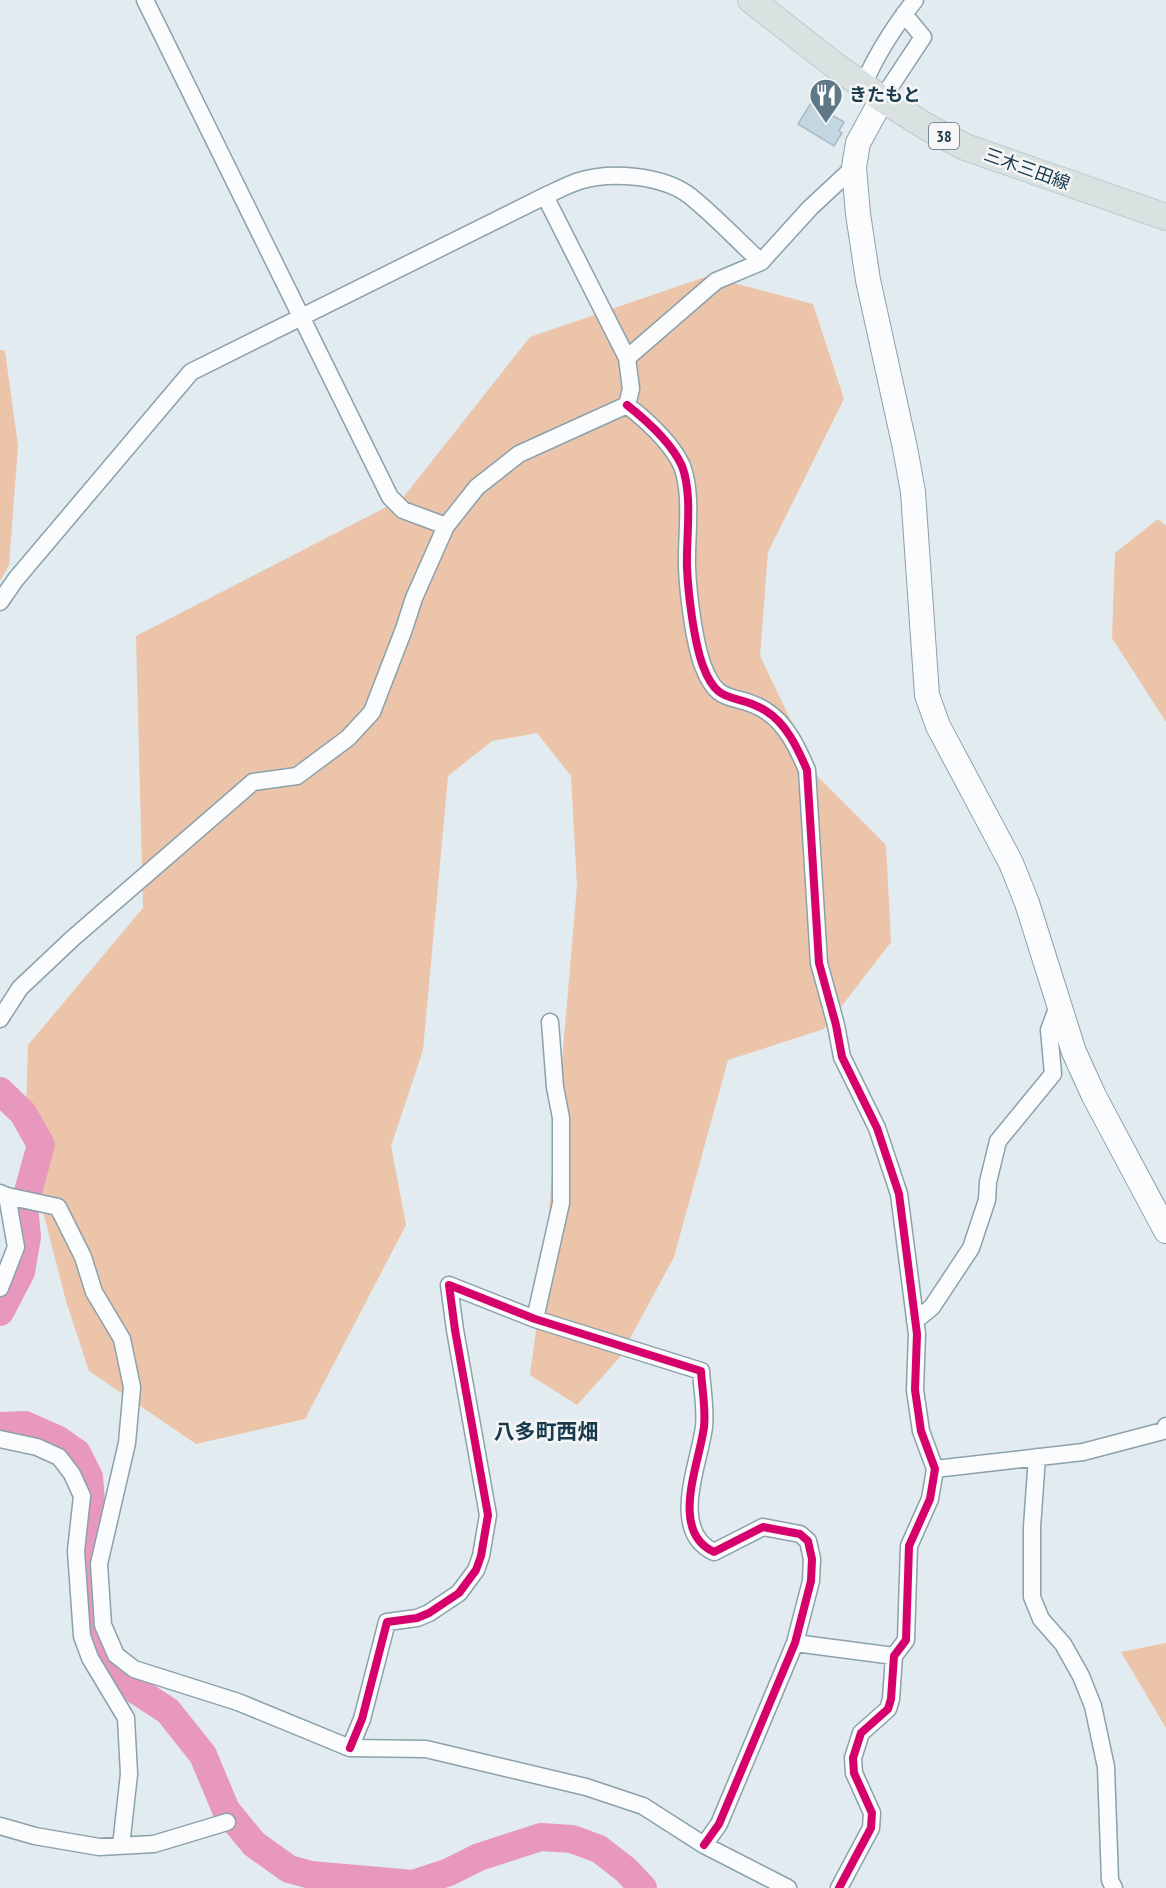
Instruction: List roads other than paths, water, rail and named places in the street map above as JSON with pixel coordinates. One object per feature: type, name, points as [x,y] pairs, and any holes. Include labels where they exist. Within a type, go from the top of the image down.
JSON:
[{"type":"main road","name":"三木三田線","points":[[751,0],[873,92],[927,127],[965,147],[1166,217]]},
{"type":"street","points":[[145,0],[390,497],[403,510],[446,526]]},
{"type":"street","points":[[915,0],[894,26],[873,61],[873,92],[858,143],[854,167],[858,214],[868,280],[913,492],[927,694],[938,726],[1011,863],[1027,903],[1074,1052],[1094,1096],[1166,1231]]},
{"type":"street","points":[[873,92],[923,37],[904,14]]},
{"type":"street","points":[[627,358],[716,281],[761,262],[810,208],[854,167]]},
{"type":"street","points":[[0,602],[16,579],[191,372],[545,196],[580,181],[607,176],[634,177],[662,182],[689,195],[761,262]]},
{"type":"street","points":[[545,196],[627,358],[631,389],[627,405]]},
{"type":"street","points":[[0,1019],[20,988],[73,938],[253,782],[297,776],[348,738],[372,712],[414,598],[446,526],[477,487],[519,454],[627,405]]},
{"type":"street","points":[[627,405],[662,438],[682,466],[687,491],[687,569],[696,641],[711,686],[720,694],[765,709],[779,720],[800,752],[807,770],[819,963],[842,1057],[877,1128],[899,1194],[917,1334],[915,1390],[921,1431],[935,1469],[930,1499],[909,1546],[906,1640],[894,1656],[891,1699],[888,1709],[861,1733],[852,1758],[854,1773],[872,1813],[871,1828],[840,1888]]},
{"type":"street","points":[[915,1322],[932,1307],[971,1248],[987,1200],[988,1182],[998,1141],[1053,1074],[1049,1030],[1058,1005]]},
{"type":"street","points":[[535,1319],[561,1203],[561,1118],[555,1087],[550,1022]]},
{"type":"street","points":[[0,1288],[16,1247],[4,1195],[58,1207],[83,1257],[94,1292],[122,1339],[132,1387],[127,1443],[99,1564],[103,1625],[116,1655],[135,1669],[238,1702],[350,1748],[426,1749],[586,1786],[643,1806],[704,1845],[788,1888]]},
{"type":"street","points":[[350,1748],[362,1719],[387,1622],[417,1618],[429,1613],[459,1593],[476,1570],[481,1556],[488,1515],[454,1330],[449,1286],[535,1319],[701,1371],[704,1425],[689,1506],[692,1532],[704,1547],[714,1552],[763,1527],[800,1534],[807,1541],[812,1559],[811,1581],[795,1643],[719,1824],[704,1845]]},
{"type":"street","points":[[935,1469],[1083,1452],[1163,1431],[1166,1426]]},
{"type":"street","points":[[0,1439],[37,1447],[59,1456],[72,1474],[82,1496],[76,1551],[82,1636],[90,1658],[126,1718],[129,1774],[121,1846]]},
{"type":"street","points":[[1036,1456],[1032,1527],[1032,1597],[1041,1619],[1063,1644],[1081,1676],[1093,1706],[1106,1767],[1110,1880],[1114,1888]]},
{"type":"street","points":[[795,1643],[894,1656]]},
{"type":"street","points":[[0,1826],[35,1836],[99,1847],[154,1844],[227,1822]]},
{"type":"waterway","points":[[0,1091],[23,1113],[41,1145],[24,1206],[27,1237],[21,1272],[0,1312]]},
{"type":"waterway","points":[[0,1426],[25,1425],[57,1439],[77,1453],[89,1477],[92,1515],[88,1568],[101,1651],[110,1668],[122,1681],[168,1711],[203,1755],[226,1810],[254,1844],[289,1869],[311,1875],[413,1884],[449,1872],[479,1857],[541,1837],[572,1839],[599,1849],[626,1870],[643,1888]]},
{"type":"place","name":"きたもと","points":[[826,124]]},
{"type":"district","name":"八多町西畑","points":[[546,1432]]}]
